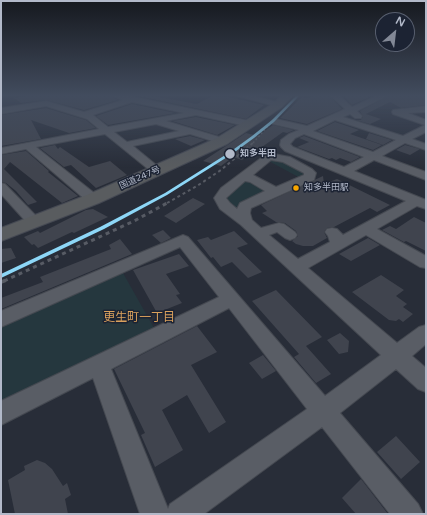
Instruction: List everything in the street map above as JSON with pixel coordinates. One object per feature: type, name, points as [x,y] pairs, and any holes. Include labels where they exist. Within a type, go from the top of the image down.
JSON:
[{"type":"highway","name":"国道247号","points":[[1,235],[93,199],[156,171],[222,141],[256,120]]},
{"type":"street","points":[[94,120],[156,171]]},
{"type":"street","points":[[1,151],[160,120]]},
{"type":"street","points":[[230,120],[250,124]]},
{"type":"street","points":[[294,120],[307,130],[426,176]]},
{"type":"street","points":[[328,120],[288,138],[285,145],[289,149],[346,171],[421,203]]},
{"type":"street","points":[[344,120],[426,147]]},
{"type":"street","points":[[360,120],[363,126]]},
{"type":"street","points":[[155,121],[222,141]]},
{"type":"street","points":[[346,171],[426,128]]},
{"type":"street","points":[[125,145],[189,131]]},
{"type":"street","points":[[28,146],[93,199]]},
{"type":"street","points":[[253,227],[243,212],[245,206],[307,179],[310,177],[310,173],[286,159],[274,157],[264,159],[225,191],[220,198],[225,206],[253,227],[426,382]]},
{"type":"street","points":[[241,178],[248,177],[254,179],[271,189],[272,191],[269,195]]},
{"type":"street","points":[[1,187],[34,222]]},
{"type":"street","points":[[297,267],[335,238],[366,229],[421,203]]},
{"type":"street","points":[[253,227],[280,227],[290,235]]},
{"type":"street","points":[[366,229],[426,263]]},
{"type":"street","points":[[1,318],[183,240],[408,514]]},
{"type":"street","points":[[1,413],[231,299]]},
{"type":"street","points":[[180,514],[324,411],[426,333]]},
{"type":"street","points":[[99,365],[155,514]]},
{"type":"shaded area","points":[[275,158],[307,173],[302,179],[267,160]]},
{"type":"shaded area","points":[[250,179],[267,192],[241,202],[236,208],[233,207],[228,202],[227,196],[244,180]]},
{"type":"shaded area","points":[[119,272],[123,273],[154,328],[1,406],[1,323]]},
{"type":"building","points":[[1,120],[31,120],[41,139],[1,146]]},
{"type":"building","points":[[31,120],[86,120],[96,128],[69,133]]},
{"type":"building","points":[[101,120],[136,120],[108,125]]},
{"type":"building","points":[[211,120],[235,125],[217,135],[172,121]]},
{"type":"building","points":[[289,120],[316,120],[307,124]]},
{"type":"building","points":[[356,120],[379,120],[370,124]]},
{"type":"building","points":[[335,122],[359,130],[350,134],[382,145],[373,150],[317,131]]},
{"type":"building","points":[[273,125],[294,130],[287,133],[283,132],[262,147],[272,149],[261,156],[257,154],[250,158],[245,157],[242,160],[233,157],[221,166],[203,161],[246,133],[258,136]]},
{"type":"building","points":[[369,133],[392,140],[383,145],[366,139]]},
{"type":"building","points":[[190,136],[205,140],[191,146],[175,139]]},
{"type":"building","points":[[304,136],[360,157],[351,162],[340,158],[336,160],[332,158],[329,159],[297,147],[309,142],[299,138]]},
{"type":"building","points":[[55,145],[58,149],[60,147],[89,167],[110,161],[127,175],[96,188],[71,165],[64,167],[40,148]]},
{"type":"building","points":[[405,145],[420,149],[410,155],[396,150]]},
{"type":"building","points":[[26,151],[49,171],[48,172],[78,196],[62,203],[10,162],[4,169],[37,202],[28,205],[16,191],[6,183],[1,182],[1,155]]},
{"type":"building","points":[[323,176],[324,184],[337,179],[390,205],[377,212],[370,208],[334,227],[327,228],[324,232],[327,238],[313,246],[296,244],[292,241],[298,236],[296,231],[285,223],[276,222],[262,213],[267,211],[261,205]]},
{"type":"building","points":[[193,198],[205,204],[176,223],[164,216]]},
{"type":"building","points":[[93,209],[108,217],[38,248],[34,244],[32,245],[24,237],[38,231],[40,233],[86,210]]},
{"type":"building","points":[[414,217],[426,223],[426,251],[406,241],[404,242],[382,230],[390,226],[396,229]]},
{"type":"building","points":[[163,230],[171,238],[161,243],[152,235]]},
{"type":"building","points":[[234,231],[248,244],[237,248],[262,272],[248,278],[232,262],[221,267],[213,257],[211,258],[197,240],[208,237],[211,240]]},
{"type":"building","points":[[368,238],[380,245],[351,261],[339,254]]},
{"type":"building","points":[[120,239],[132,254],[1,309],[1,298],[43,282],[40,277],[111,249],[109,245]]},
{"type":"building","points":[[11,248],[16,258],[1,263],[1,249]]},
{"type":"building","points":[[179,254],[189,266],[166,274],[180,294],[176,295],[182,303],[157,313],[133,270]]},
{"type":"building","points":[[381,275],[404,290],[396,296],[407,304],[403,307],[413,314],[403,322],[399,319],[396,321],[389,320],[352,292]]},
{"type":"building","points":[[276,290],[322,337],[306,346],[331,374],[316,383],[294,357],[299,354],[252,301]]},
{"type":"building","points":[[197,326],[217,352],[191,365],[226,422],[209,433],[187,395],[162,410],[183,450],[155,467],[141,435],[145,433],[114,369]]},
{"type":"building","points":[[340,333],[349,341],[348,352],[339,354],[327,340]]},
{"type":"building","points":[[263,355],[276,371],[262,379],[249,363]]},
{"type":"building","points":[[396,436],[420,462],[401,479],[377,452]]},
{"type":"building","points":[[37,460],[45,463],[52,469],[63,486],[67,483],[71,495],[65,499],[68,514],[15,514],[8,480],[25,470],[24,466]]},
{"type":"building","points":[[361,479],[388,514],[356,514],[342,498]]},
{"type":"railway","points":[[254,142],[270,124]]},
{"type":"railway","points":[[167,203],[221,170],[254,142]]},
{"type":"railway","points":[[4,281],[134,221],[169,202]]},
{"type":"transit line","points":[[1,276],[102,228],[166,194],[231,153],[274,120]]},
{"type":"place","name":"知多半田","points":[[230,154]]},
{"type":"place","name":"知多半田駅","points":[[296,188]]},
{"type":"district","name":"更生町一丁目","points":[[139,318]]}]
